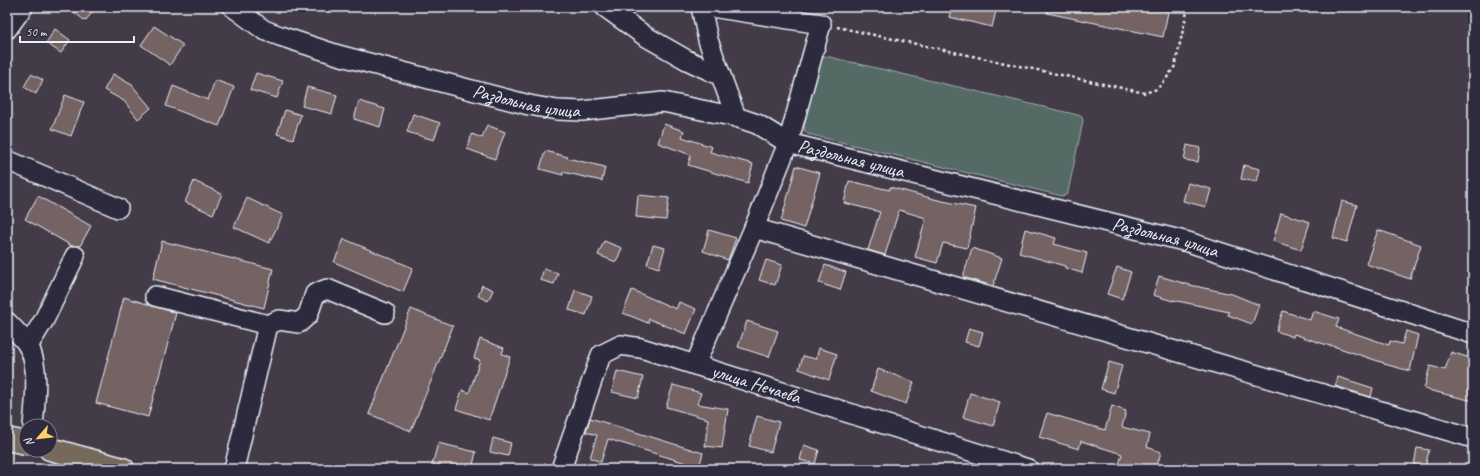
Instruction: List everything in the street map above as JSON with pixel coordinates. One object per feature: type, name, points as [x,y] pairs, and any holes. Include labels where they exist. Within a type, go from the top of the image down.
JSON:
[{"type":"main road","points":[[7,439],[18,441]]},
{"type":"main road","points":[[58,451],[123,469]]},
{"type":"street","points":[[7,28],[23,7]]},
{"type":"street","name":"Раздольная улица","points":[[233,7],[264,30],[280,36],[338,55],[529,105],[557,110],[582,111],[663,102],[736,117],[757,124],[788,143],[1188,242],[1473,334]]},
{"type":"street","points":[[605,7],[645,36],[687,60],[721,76]]},
{"type":"street","points":[[701,7],[708,40],[736,117]]},
{"type":"street","points":[[695,365],[754,228],[788,143],[821,24],[711,7]]},
{"type":"street","points":[[7,160],[118,208]]},
{"type":"street","points":[[754,228],[1473,438]]},
{"type":"street","points":[[28,346],[44,320],[75,256]]},
{"type":"street","points":[[155,296],[268,325],[279,320],[299,323],[308,315],[316,294],[327,289],[385,313]]},
{"type":"street","points":[[7,322],[28,346],[34,367],[36,402],[34,418]]},
{"type":"street","points":[[234,469],[268,325]]},
{"type":"street","name":"улица Нечаева","points":[[561,469],[600,355],[621,345],[640,348],[1028,469]]},
{"type":"path","points":[[821,24],[1146,93],[1156,89],[1166,79],[1175,66],[1188,7]]},
{"type":"green space","points":[[825,56],[1082,117],[1083,121],[1068,192],[1066,195],[1062,196],[808,134],[805,132],[804,127],[818,59]]},
{"type":"building","points":[[68,7],[97,7],[85,21]]},
{"type":"building","points":[[952,7],[997,7],[992,27],[949,17]]},
{"type":"building","points":[[1047,7],[1169,7],[1163,37],[1047,13]]},
{"type":"building","points":[[154,26],[183,45],[170,65],[141,45]]},
{"type":"building","points":[[55,29],[70,40],[61,53],[46,43]]},
{"type":"building","points":[[256,73],[283,81],[277,98],[250,90]]},
{"type":"building","points":[[31,74],[43,80],[36,94],[24,87]]},
{"type":"building","points":[[113,74],[132,85],[151,108],[138,119],[124,101],[104,90]]},
{"type":"building","points":[[215,80],[234,87],[219,126],[166,106],[173,86],[208,100]]},
{"type":"building","points":[[307,87],[337,95],[332,114],[302,106]]},
{"type":"building","points":[[65,95],[84,102],[71,136],[52,129]]},
{"type":"building","points":[[359,101],[385,109],[380,127],[354,119]]},
{"type":"building","points":[[285,110],[301,115],[293,139],[277,134]]},
{"type":"building","points":[[413,114],[440,123],[434,140],[407,132]]},
{"type":"building","points":[[664,124],[684,131],[682,137],[712,147],[710,152],[753,164],[748,183],[688,165],[691,155],[658,143]]},
{"type":"building","points":[[487,125],[505,132],[495,159],[467,149],[472,134],[482,138]]},
{"type":"building","points":[[1187,145],[1200,148],[1198,162],[1184,160]]},
{"type":"building","points":[[545,151],[605,167],[602,181],[563,172],[563,175],[540,169]]},
{"type":"building","points":[[1244,165],[1260,169],[1257,182],[1241,179]]},
{"type":"building","points":[[796,166],[820,173],[804,228],[781,221]]},
{"type":"building","points":[[194,181],[222,194],[213,214],[185,202]]},
{"type":"building","points":[[849,181],[890,190],[890,187],[938,200],[976,208],[967,248],[943,243],[937,263],[915,257],[926,218],[899,210],[885,255],[868,250],[880,212],[844,203]]},
{"type":"building","points":[[1188,183],[1211,189],[1206,207],[1183,201]]},
{"type":"building","points":[[638,195],[669,198],[666,220],[636,217]]},
{"type":"building","points":[[38,196],[91,226],[80,246],[72,246],[25,219]]},
{"type":"building","points":[[247,198],[283,215],[269,243],[234,227]]},
{"type":"building","points":[[1342,201],[1357,205],[1347,242],[1333,238]]},
{"type":"building","points":[[1281,213],[1310,222],[1301,250],[1273,241]]},
{"type":"building","points":[[1025,229],[1056,238],[1054,244],[1087,253],[1082,273],[1065,268],[1065,266],[1019,253]]},
{"type":"building","points":[[709,230],[736,238],[728,260],[703,251]]},
{"type":"building","points":[[1378,230],[1421,245],[1410,279],[1366,264]]},
{"type":"building","points":[[344,239],[413,268],[403,292],[334,262]]},
{"type":"building","points":[[162,241],[273,269],[264,308],[153,279]]},
{"type":"building","points":[[604,241],[622,248],[616,262],[598,255]]},
{"type":"building","points":[[653,245],[665,248],[659,268],[647,264]]},
{"type":"building","points":[[972,248],[1002,258],[993,286],[963,277]]},
{"type":"building","points":[[766,260],[782,265],[775,285],[759,280]]},
{"type":"building","points":[[825,265],[846,272],[840,290],[819,283]]},
{"type":"building","points":[[1117,267],[1131,272],[1122,299],[1107,294]]},
{"type":"building","points":[[544,269],[558,273],[554,284],[540,280]]},
{"type":"building","points":[[1159,276],[1190,285],[1232,294],[1259,305],[1252,324],[1228,315],[1229,312],[1173,301],[1153,295]]},
{"type":"building","points":[[482,285],[493,290],[488,301],[478,296]]},
{"type":"building","points":[[575,290],[592,296],[586,315],[569,310]]},
{"type":"building","points":[[632,290],[676,309],[679,302],[696,309],[686,334],[649,319],[648,323],[623,313]]},
{"type":"building","points":[[124,297],[176,313],[148,417],[96,403]]},
{"type":"building","points":[[411,309],[453,326],[411,431],[369,414]]},
{"type":"building","points":[[1283,311],[1310,320],[1313,311],[1339,319],[1336,327],[1389,345],[1390,341],[1402,344],[1406,331],[1418,335],[1410,371],[1384,364],[1294,334],[1293,337],[1276,331]]},
{"type":"building","points":[[747,321],[778,331],[769,357],[738,347]]},
{"type":"building","points":[[969,328],[983,332],[979,346],[965,342]]},
{"type":"building","points":[[480,339],[504,348],[502,354],[510,357],[489,420],[456,409],[462,390],[469,393],[480,360],[474,358]]},
{"type":"building","points":[[819,348],[837,354],[829,380],[799,369],[803,356],[816,359]]},
{"type":"building","points":[[1451,352],[1473,359],[1473,401],[1424,389],[1430,366],[1445,370]]},
{"type":"building","points":[[1109,362],[1122,366],[1114,393],[1101,389]]},
{"type":"building","points":[[878,369],[914,382],[906,404],[871,391]]},
{"type":"building","points":[[617,371],[643,377],[638,398],[612,392]]},
{"type":"building","points":[[1338,377],[1373,388],[1371,397],[1335,386]]},
{"type":"building","points":[[673,385],[701,393],[697,404],[728,409],[722,448],[705,446],[708,419],[666,407]]},
{"type":"building","points":[[970,393],[1000,402],[993,426],[963,417]]},
{"type":"building","points":[[1112,406],[1126,411],[1122,427],[1150,434],[1147,447],[1161,452],[1156,469],[1135,469],[1119,465],[1122,454],[1081,441],[1079,449],[1039,437],[1047,413],[1105,430]]},
{"type":"building","points":[[757,416],[779,422],[771,452],[749,446]]},
{"type":"building","points":[[590,418],[703,453],[699,467],[608,439],[601,462],[590,458],[597,435],[586,432]]},
{"type":"building","points":[[493,438],[511,443],[508,456],[490,452]]},
{"type":"building","points":[[438,443],[476,452],[472,469],[431,469]]},
{"type":"building","points":[[804,445],[819,450],[815,464],[800,460]]},
{"type":"building","points":[[1417,448],[1429,450],[1425,468],[1414,465]]}]
